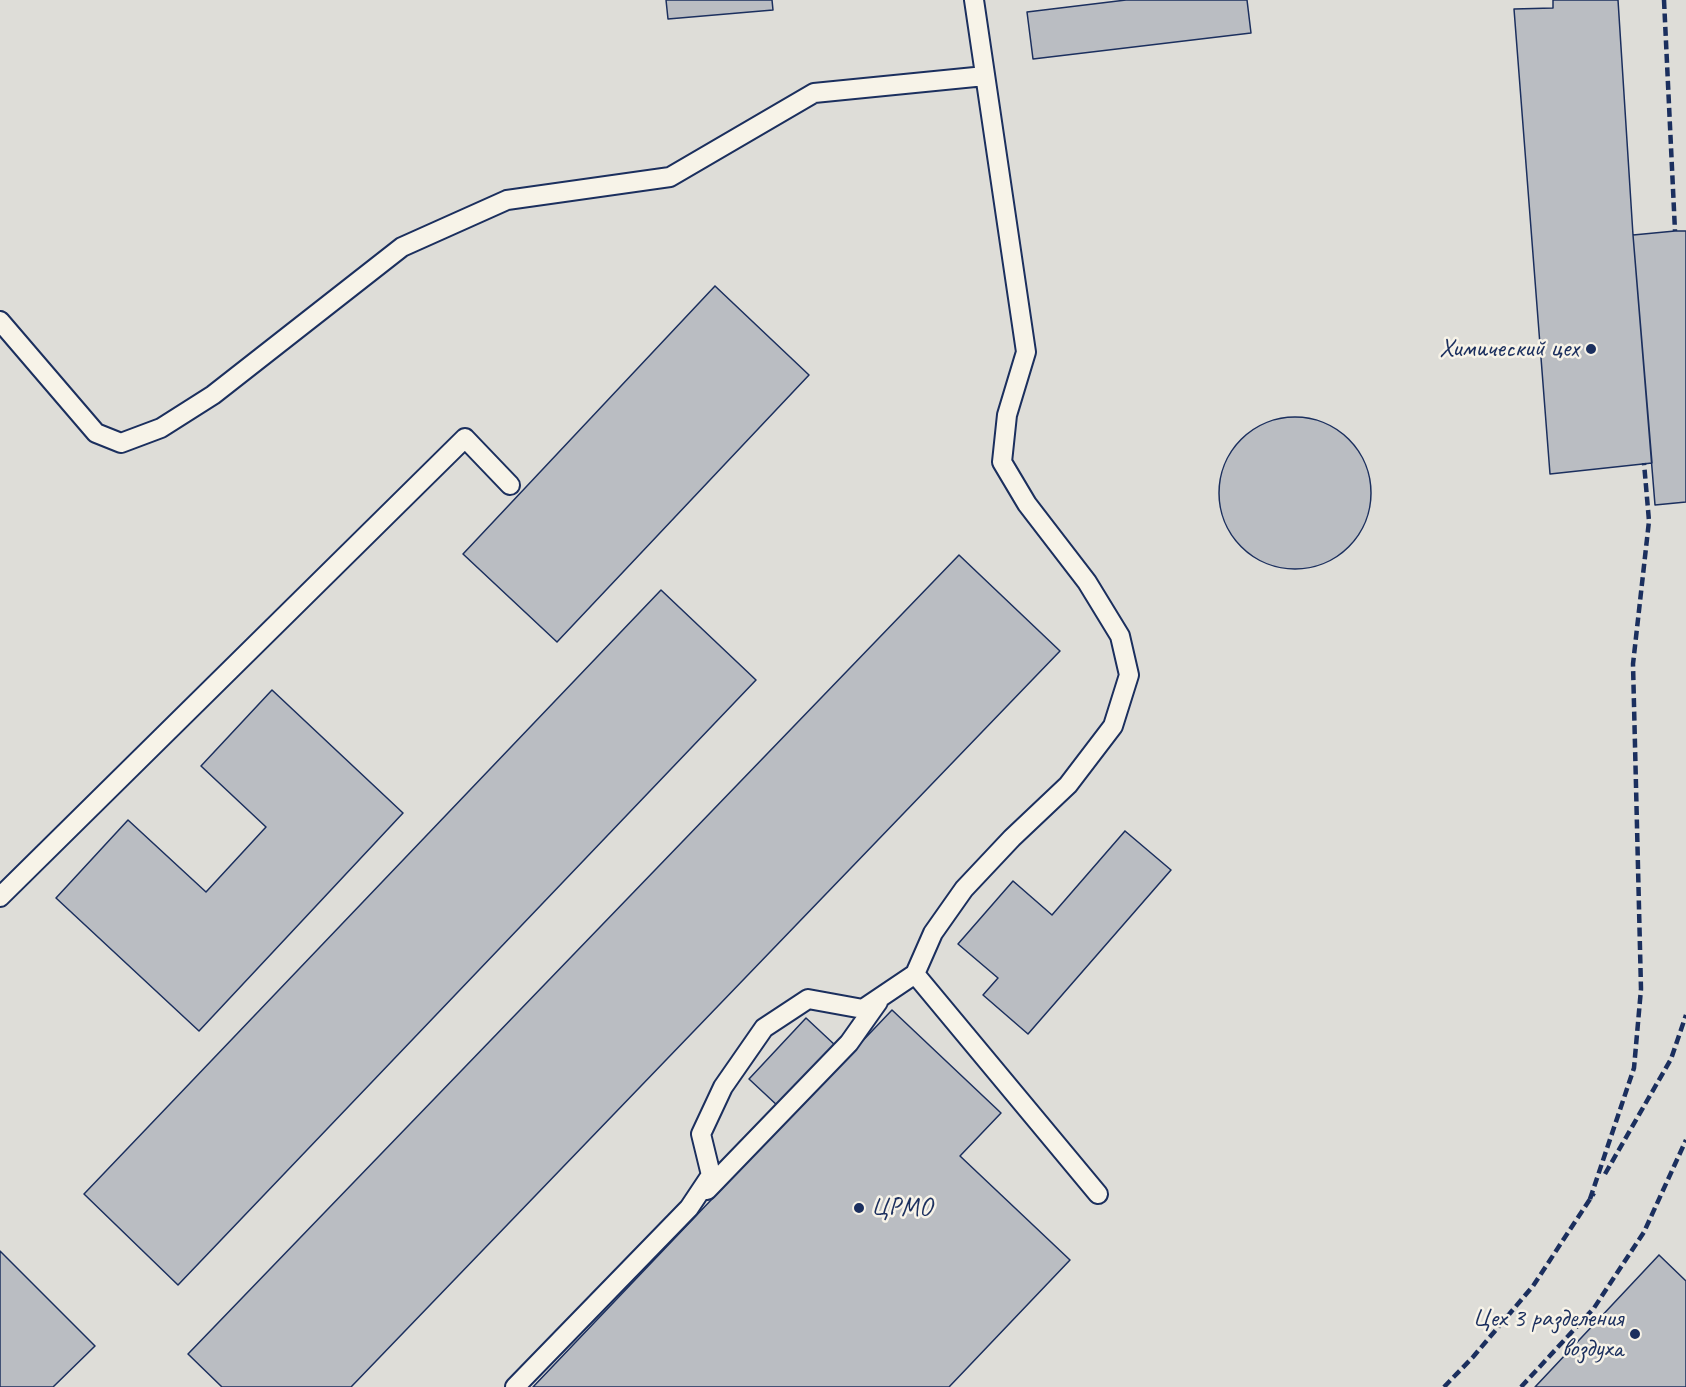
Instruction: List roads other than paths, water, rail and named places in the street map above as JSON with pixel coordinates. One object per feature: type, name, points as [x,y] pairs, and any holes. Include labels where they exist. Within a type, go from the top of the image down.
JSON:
[{"type":"lane","points":[[689,1208],[711,1174],[701,1134],[723,1087],[764,1028],[808,999],[863,1009],[915,974],[933,933],[964,889],[1012,838],[1068,785],[1113,726],[1129,675],[1120,636],[1087,582],[1027,504],[1002,462],[1007,415],[1026,352],[974,0]]},
{"type":"lane","points":[[0,321],[96,433],[121,443],[161,428],[213,395],[402,247],[507,200],[670,177],[814,93],[985,76]]},
{"type":"lane","points":[[0,897],[465,438],[510,485]]},
{"type":"lane","points":[[915,974],[1098,1194]]},
{"type":"lane","points":[[515,1387],[849,1043],[882,996]]},
{"type":"railway","points":[[1664,0],[1675,231]]},
{"type":"railway","points":[[1590,1199],[1634,1068],[1641,989],[1633,664],[1649,521],[1644,463]]},
{"type":"railway","points":[[1605,1174],[1671,1059],[1686,1015]]},
{"type":"railway","points":[[1521,1387],[1594,1308],[1644,1232],[1686,1140]]},
{"type":"railway","points":[[1444,1387],[1473,1357],[1533,1286],[1594,1193]]},
{"type":"place","name":"Химический цех","points":[[1591,349]]},
{"type":"place","name":"ЦРМО","points":[[859,1208]]},
{"type":"place","name":"Цех 3 разделения воздуха","points":[[1635,1334]]}]
